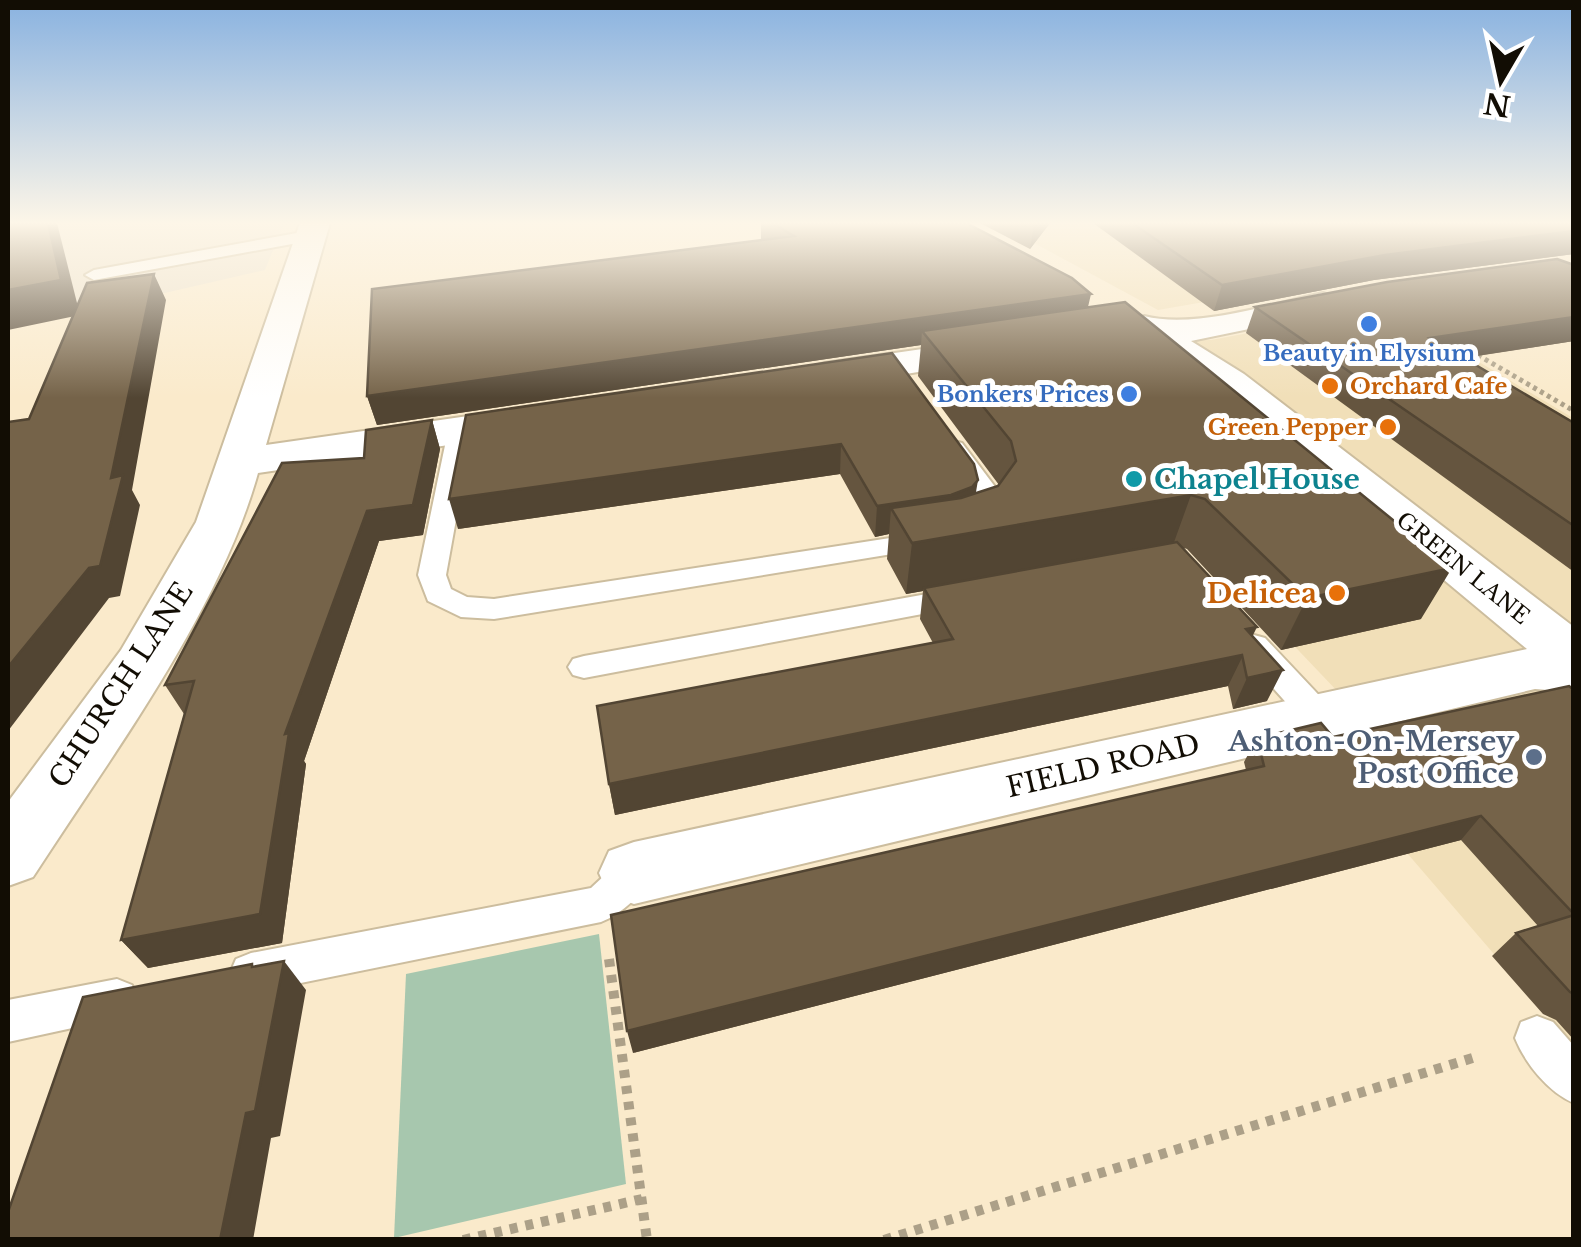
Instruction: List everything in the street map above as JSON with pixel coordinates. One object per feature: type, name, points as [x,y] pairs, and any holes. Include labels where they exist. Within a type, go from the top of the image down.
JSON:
[{"type":"street","name":"CHURCH LANE","points":[[8,856],[142,664],[220,522],[296,281]]},
{"type":"street","name":"GREEN LANE","points":[[1086,295],[1151,330],[1219,374],[1574,657]]},
{"type":"street","points":[[786,381],[905,380],[1038,343],[1151,330],[1190,330],[1358,298]]},
{"type":"street","points":[[241,462],[575,413]]},
{"type":"street","name":"FIELD ROAD","points":[[618,888],[1535,668],[1574,671]]},
{"type":"lane","points":[[460,430],[432,575],[438,594],[461,606],[494,609],[953,536],[979,526],[990,511],[986,492],[940,428]]},
{"type":"lane","points":[[584,667],[984,593]]},
{"type":"lane","points":[[1240,631],[1319,718]]},
{"type":"lane","points":[[220,980],[618,888]]},
{"type":"lane","points":[[8,1021],[163,991]]},
{"type":"lane","points":[[1537,1038],[1574,1080]]},
{"type":"path","points":[[1458,343],[1574,412]]},
{"type":"path","points":[[618,888],[647,1240]]},
{"type":"path","points":[[884,1240],[1537,1038]]},
{"type":"path","points":[[464,1240],[642,1199]]},
{"type":"shaded area","points":[[8,281],[216,281],[8,329]]},
{"type":"shaded area","points":[[1105,281],[1313,283],[1158,310]]},
{"type":"shaded area","points":[[1387,307],[1573,418],[1573,1046],[1339,774],[1400,757],[1197,544],[929,390],[917,372],[1107,341],[1211,340]]},
{"type":"green space","points":[[599,934],[626,1184],[394,1238],[406,974]]},
{"type":"building","points":[[8,281],[55,281],[8,290]]},
{"type":"building","points":[[152,281],[111,478],[123,475],[100,566],[89,568],[8,667],[8,422],[29,419],[87,283]]},
{"type":"building","points":[[434,281],[1076,281],[1091,294],[367,396],[372,289]]},
{"type":"building","points":[[1574,281],[1574,317],[1430,338],[1574,423],[1574,526],[1255,307],[1387,282]]},
{"type":"building","points":[[1125,302],[1452,568],[1307,598],[1205,499],[1191,495],[912,543],[891,508],[961,498],[998,486],[1016,461],[1011,441],[922,331]]},
{"type":"building","points":[[892,353],[974,464],[978,480],[972,487],[951,495],[877,506],[841,444],[449,499],[466,415]]},
{"type":"building","points":[[432,420],[413,505],[367,511],[285,734],[289,733],[260,914],[121,940],[194,681],[165,685],[282,463],[364,458],[366,430]]},
{"type":"building","points":[[1177,542],[1257,627],[1246,629],[1283,670],[1247,678],[1242,655],[609,784],[597,706],[953,639],[924,588]]},
{"type":"building","points":[[1569,686],[1574,690],[1574,914],[1481,816],[627,1031],[611,915],[1264,766],[1257,738],[1321,723],[1333,737]]},
{"type":"building","points":[[1574,915],[1574,994],[1516,933]]},
{"type":"building","points":[[284,961],[255,1111],[246,1113],[220,1240],[8,1240],[8,1212],[83,997]]},
{"type":"place","name":"Beauty in Elysium","points":[[1369,324]]},
{"type":"place","name":"Orchard Cafe","points":[[1330,386]]},
{"type":"place","name":"Bonkers Prices","points":[[1129,394]]},
{"type":"place","name":"Green Pepper","points":[[1388,427]]},
{"type":"place","name":"Chapel House","points":[[1134,479]]},
{"type":"place","name":"Delicea","points":[[1337,593]]},
{"type":"place","name":"Ashton-On-Mersey Post Office","points":[[1534,757]]}]
